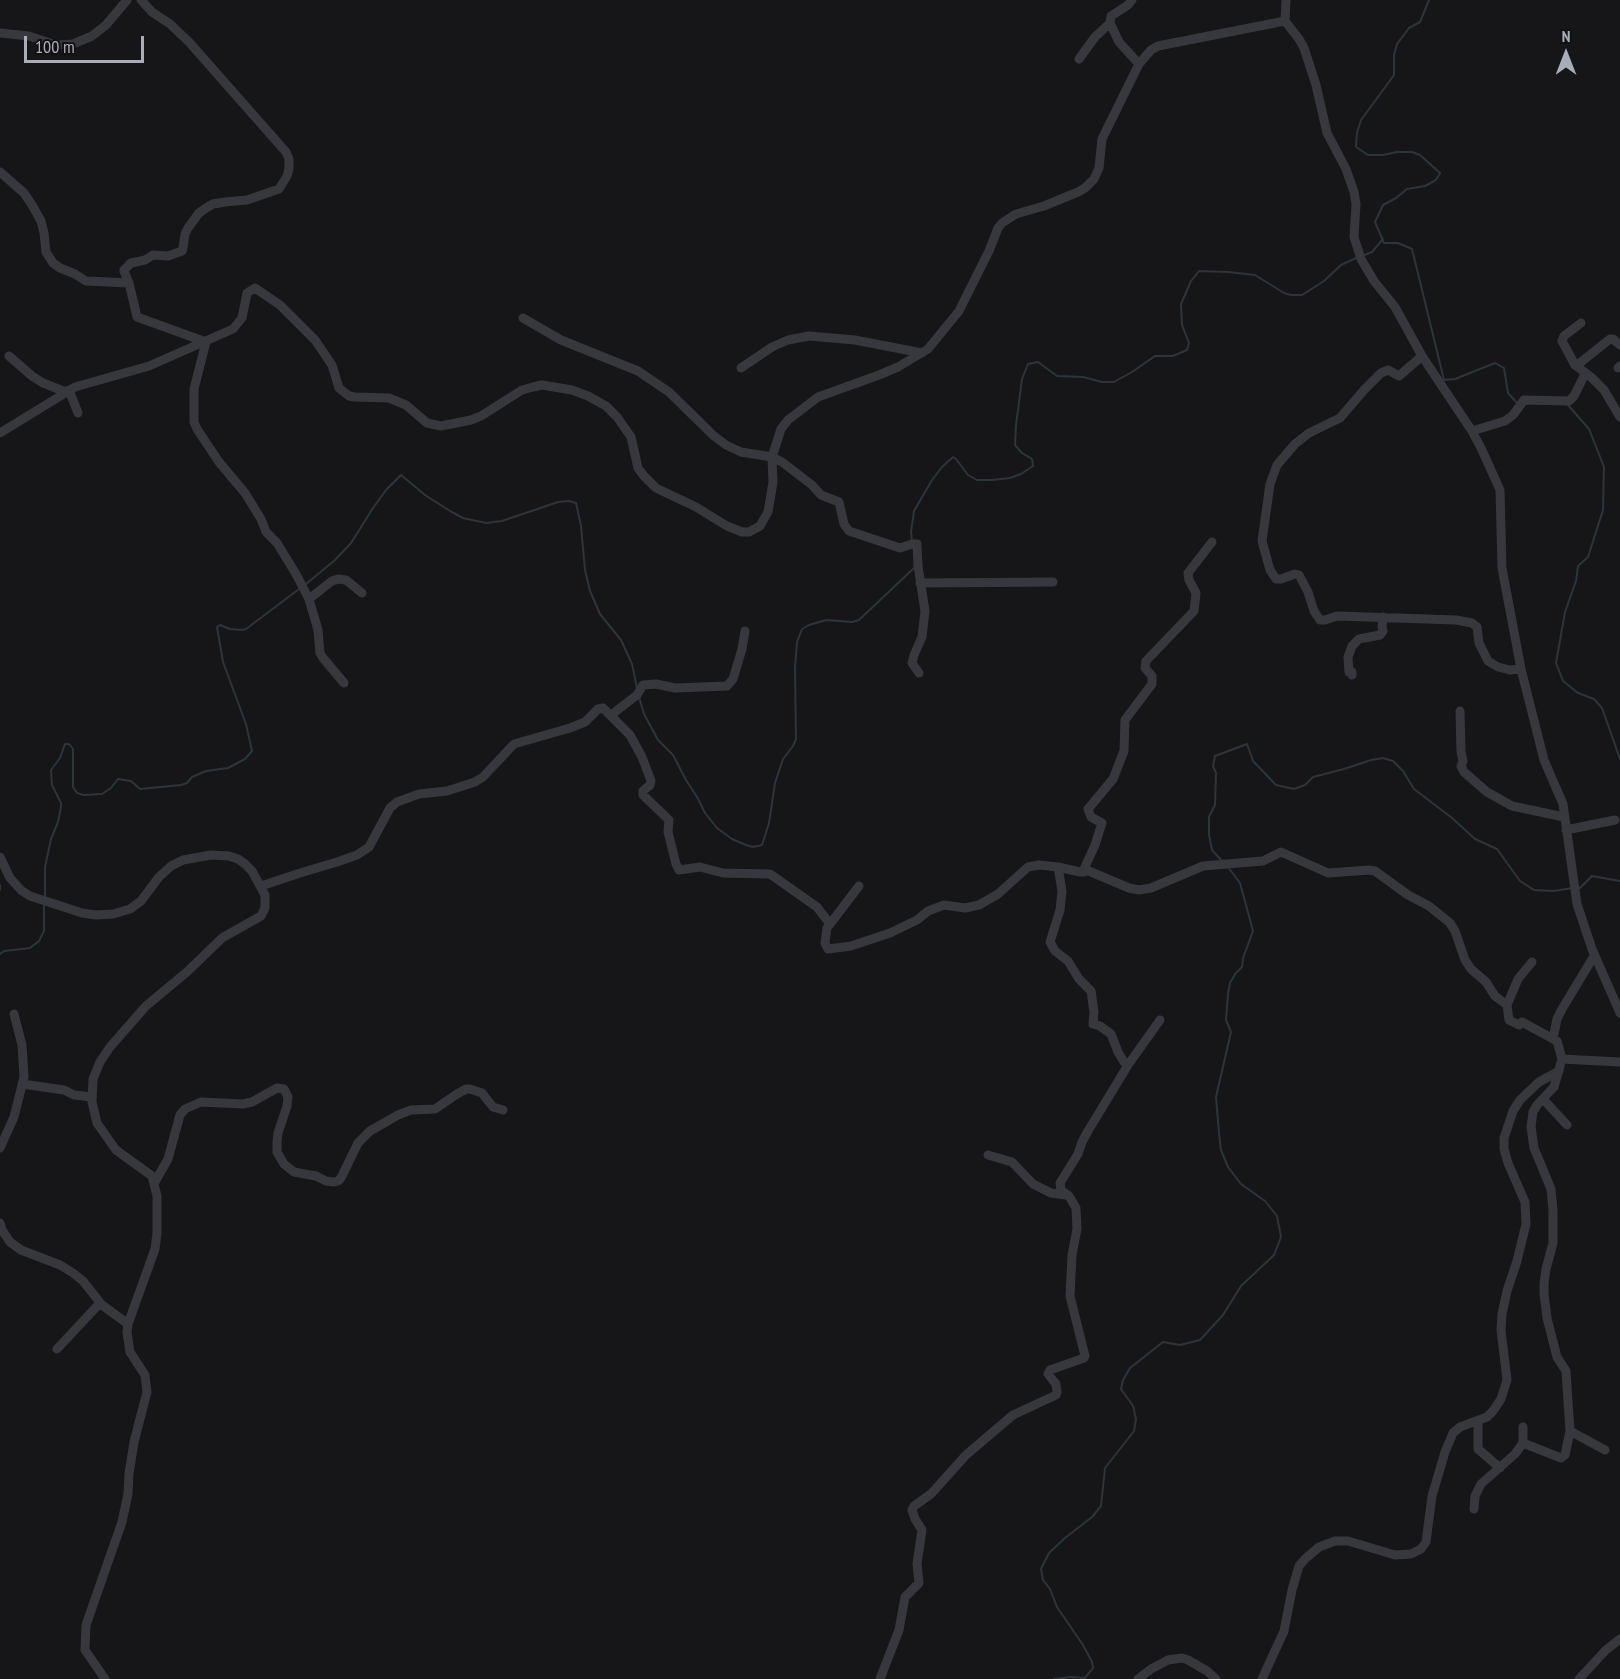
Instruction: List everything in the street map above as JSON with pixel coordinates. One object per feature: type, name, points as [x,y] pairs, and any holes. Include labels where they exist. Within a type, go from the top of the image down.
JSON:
[{"type":"street","points":[[0,33],[29,36],[56,45],[73,44],[92,36],[106,25],[127,0]]},
{"type":"street","points":[[141,0],[189,42],[289,159],[289,169],[279,189],[247,200],[213,204],[199,213],[188,228],[182,251],[168,256],[153,255],[145,260],[131,263],[124,270],[137,317],[206,342]]},
{"type":"street","points":[[1132,0],[1111,16],[1110,23],[1119,42],[1139,64]]},
{"type":"street","points":[[1286,0],[1285,21],[1304,48],[1328,133],[1352,184],[1356,204],[1354,231],[1356,247],[1361,259],[1374,281],[1395,307],[1443,391],[1472,431],[1502,494],[1502,568],[1521,669],[1544,760],[1562,798],[1580,915],[1594,956],[1620,1013]]},
{"type":"street","points":[[0,433],[75,387],[149,366],[233,330],[240,322],[247,292],[255,288],[263,295],[273,299],[315,340],[332,365],[342,391],[355,397],[383,397],[399,401],[427,423],[441,426],[471,420],[490,411],[522,390],[542,385],[572,390],[606,406],[617,417],[634,444],[638,468],[656,488],[737,530],[749,532],[760,526],[764,520],[771,499],[772,457],[781,429],[788,420],[819,397],[879,375],[928,349],[959,311],[1002,223],[1016,214],[1044,206],[1078,192],[1094,180],[1099,168],[1102,139],[1139,64],[1155,47],[1285,21]]},
{"type":"street","points":[[1079,59],[1095,37],[1110,23]]},
{"type":"street","points":[[0,172],[24,193],[32,205],[41,221],[45,233],[46,252],[53,263],[86,281],[129,283]]},
{"type":"street","points":[[523,318],[561,340],[638,371],[669,392],[714,436],[726,444],[741,452],[772,457],[807,481],[821,495],[839,502],[844,524],[849,531],[900,548],[917,544],[925,610],[922,637],[912,661],[919,673]]},
{"type":"street","points":[[1581,323],[1562,340],[1576,366],[1604,390],[1620,417]]},
{"type":"street","points":[[741,368],[772,347],[789,340],[809,336],[855,340],[922,353]]},
{"type":"street","points":[[1576,366],[1610,339],[1620,345]]},
{"type":"street","points":[[206,342],[194,389],[194,422],[219,462],[245,493],[266,532],[277,543],[309,599],[318,630],[320,653],[344,683]]},
{"type":"street","points":[[9,356],[43,383],[68,391],[78,413]]},
{"type":"street","points":[[1422,356],[1399,376],[1389,371],[1381,373],[1340,418],[1321,426],[1295,444],[1277,465],[1270,484],[1262,541],[1270,570],[1274,578],[1278,580],[1295,574],[1299,575],[1320,620],[1336,616],[1472,622],[1478,627],[1479,643],[1488,661],[1510,670],[1521,669]]},
{"type":"street","points":[[1472,431],[1505,421],[1513,415],[1524,400],[1569,401],[1585,374]]},
{"type":"street","points":[[859,886],[830,924],[825,936],[826,947],[831,950],[890,933],[917,920],[936,907],[944,905],[965,908],[979,905],[998,894],[1028,867],[1039,865],[1084,872],[1102,823],[1091,817],[1088,809],[1113,779],[1124,751],[1125,720],[1152,684],[1152,676],[1146,668],[1146,661],[1194,611],[1196,593],[1188,573],[1212,542]]},
{"type":"street","points":[[309,599],[338,579],[346,580],[362,593]]},
{"type":"street","points":[[920,583],[1053,582]]},
{"type":"street","points":[[1352,675],[1352,672],[1349,672],[1348,657],[1352,646],[1359,639],[1380,635],[1383,632],[1383,617]]},
{"type":"street","points":[[611,715],[636,695],[643,685],[656,684],[686,688],[727,686],[733,679],[745,631]]},
{"type":"street","points":[[261,886],[357,855],[369,847],[390,808],[397,802],[418,794],[447,791],[475,782],[483,777],[514,744],[585,722],[600,708],[603,708],[630,735],[642,757],[651,781],[643,791],[643,795],[669,820],[668,832],[679,870],[700,867],[723,873],[770,874],[817,907],[830,924]]},
{"type":"street","points":[[1460,711],[1463,761],[1461,766],[1464,772],[1487,792],[1512,806],[1564,817]]},
{"type":"street","points":[[1566,830],[1615,820]]},
{"type":"street","points":[[1084,869],[1139,890],[1151,888],[1196,868],[1267,860],[1281,852],[1328,873],[1375,871],[1408,895],[1429,906],[1450,923],[1465,960],[1486,982],[1495,996],[1507,1005]]},
{"type":"street","points":[[0,856],[5,879],[22,891],[45,902],[82,913],[113,914],[130,909],[141,902],[159,877],[171,866],[183,860],[211,855],[238,859],[252,871],[261,886],[266,902],[261,916],[222,938],[146,1006],[110,1047],[93,1079],[92,1097],[97,1123],[116,1150],[152,1176],[157,1196],[155,1249],[128,1324],[127,1340],[130,1352],[145,1375],[147,1392],[134,1442],[122,1522],[86,1624],[85,1650],[105,1679]]},
{"type":"street","points":[[1058,867],[1062,891],[1060,910],[1050,942],[1055,951],[1068,961],[1079,980],[1091,991],[1093,1024],[1111,1034],[1118,1052],[1128,1065]]},
{"type":"street","points":[[1553,1039],[1557,1019],[1594,956]]},
{"type":"street","points":[[1523,1443],[1561,1458],[1565,1455],[1570,1431],[1566,1371],[1557,1357],[1547,1318],[1544,1294],[1546,1269],[1553,1250],[1551,1189],[1534,1148],[1531,1127],[1533,1112],[1554,1087],[1562,1059],[1558,1043],[1553,1039],[1522,1022],[1519,1025],[1509,1020],[1507,1005],[1520,977],[1532,962]]},
{"type":"street","points":[[0,1148],[14,1117],[24,1070],[22,1045],[14,1014]]},
{"type":"street","points":[[880,1679],[899,1630],[905,1597],[919,1583],[917,1564],[922,1530],[912,1510],[914,1506],[931,1494],[966,1455],[1013,1415],[1056,1395],[1056,1384],[1048,1374],[1050,1370],[1085,1356],[1070,1296],[1071,1263],[1077,1220],[1076,1208],[1069,1196],[1060,1188],[1061,1180],[1072,1166],[1085,1137],[1128,1065],[1160,1020]]},
{"type":"street","points":[[1562,1059],[1620,1062]]},
{"type":"street","points":[[1262,1679],[1284,1631],[1299,1566],[1319,1547],[1335,1541],[1348,1541],[1395,1555],[1411,1554],[1421,1549],[1426,1542],[1432,1496],[1450,1439],[1457,1429],[1491,1414],[1501,1399],[1505,1389],[1507,1371],[1501,1329],[1502,1314],[1526,1224],[1525,1202],[1508,1163],[1504,1138],[1513,1111],[1520,1100],[1539,1082],[1559,1071]]},
{"type":"street","points":[[22,1084],[92,1097]]},
{"type":"street","points":[[155,1182],[168,1159],[180,1115],[185,1108],[201,1102],[243,1104],[252,1102],[277,1088],[284,1089],[288,1097],[278,1133],[277,1152],[284,1164],[294,1172],[334,1182],[341,1178],[358,1143],[370,1131],[398,1115],[411,1110],[435,1109],[466,1089],[482,1093],[493,1107],[503,1110]]},
{"type":"street","points":[[1543,1099],[1567,1125]]},
{"type":"street","points":[[988,1155],[1012,1162],[1028,1179],[1049,1192],[1069,1196]]},
{"type":"street","points":[[1047,1203],[1049,1192]]},
{"type":"street","points":[[0,1223],[10,1242],[21,1250],[60,1264],[83,1281],[100,1303],[128,1324]]},
{"type":"street","points":[[57,1349],[100,1303]]},
{"type":"street","points":[[1478,1421],[1478,1449],[1500,1467]]},
{"type":"street","points":[[1474,1509],[1475,1496],[1481,1484],[1515,1454],[1523,1443],[1523,1427]]},
{"type":"street","points":[[1570,1431],[1605,1450]]},
{"type":"street","points":[[1579,1679],[1601,1655],[1620,1639]]},
{"type":"street","points":[[1138,1679],[1168,1660],[1182,1658],[1199,1666],[1216,1679]]},
{"type":"waterway","points":[[1429,0],[1420,22],[1409,28],[1397,44],[1394,55],[1394,75],[1361,120],[1356,147],[1368,155],[1412,152],[1420,155],[1440,173],[1436,180],[1425,186],[1407,189],[1383,205],[1375,222],[1384,243],[1398,243],[1412,249],[1444,380],[1455,379],[1495,363],[1504,368],[1508,393],[1518,404]]},
{"type":"waterway","points":[[1362,256],[1372,252],[1383,239]]},
{"type":"waterway","points":[[912,542],[914,511],[932,480],[953,457],[968,475],[977,480],[1010,478],[1033,466],[1032,459],[1015,445],[1022,379],[1028,364],[1038,362],[1057,376],[1114,382],[1155,356],[1173,356],[1187,350],[1189,343],[1182,325],[1181,304],[1191,281],[1199,271],[1255,275],[1284,293],[1302,295],[1324,281],[1341,265],[1356,258]]},
{"type":"waterway","points":[[1568,405],[1589,429],[1604,467],[1603,510],[1588,557],[1578,566],[1576,581],[1565,612],[1556,663],[1563,681],[1578,693],[1594,699],[1602,708],[1620,759]]},
{"type":"waterway","points":[[306,584],[351,543],[386,490],[401,475],[425,495],[450,511],[463,518],[486,523],[502,521],[558,502],[576,503],[590,591],[600,614],[621,640],[632,664],[637,688]]},
{"type":"waterway","points":[[639,697],[644,714],[658,740],[673,755],[705,813],[717,828],[732,839],[746,845],[753,847],[762,845],[769,823],[775,783],[783,759],[796,739],[795,668],[797,642],[802,629],[826,620],[852,622],[859,620],[914,568]]},
{"type":"waterway","points":[[45,897],[45,867],[61,807],[52,785],[51,770],[60,758],[65,744],[69,744],[73,749],[73,787],[77,793],[84,795],[102,794],[118,779],[131,781],[140,789],[181,785],[206,771],[228,768],[245,759],[252,751],[246,724],[223,662],[217,627],[220,625],[230,629],[246,629],[299,589]]},
{"type":"waterway","points":[[1222,861],[1212,850],[1209,835],[1209,817],[1215,805],[1216,773],[1213,766],[1215,756],[1247,744],[1253,761],[1276,785],[1294,789],[1305,785],[1313,777],[1371,760],[1383,758],[1393,761],[1403,771],[1414,789],[1475,839],[1497,849],[1520,881],[1534,890],[1554,891],[1572,888]]},
{"type":"waterway","points":[[1054,1679],[1085,1678],[1093,1668],[1083,1645],[1057,1607],[1050,1589],[1043,1580],[1041,1569],[1049,1553],[1092,1517],[1101,1506],[1105,1468],[1134,1431],[1136,1419],[1133,1406],[1121,1389],[1123,1380],[1130,1368],[1163,1342],[1180,1345],[1200,1340],[1223,1315],[1241,1286],[1274,1255],[1281,1237],[1277,1216],[1265,1201],[1241,1184],[1228,1167],[1221,1150],[1216,1097],[1231,1032],[1226,1020],[1228,994],[1230,983],[1242,967],[1253,931],[1240,883],[1228,867]]},
{"type":"waterway","points":[[1578,888],[1592,876],[1620,881]]},
{"type":"waterway","points":[[0,885],[0,890]]},
{"type":"waterway","points":[[0,954],[4,951],[30,948],[39,941],[44,931],[44,903]]}]
